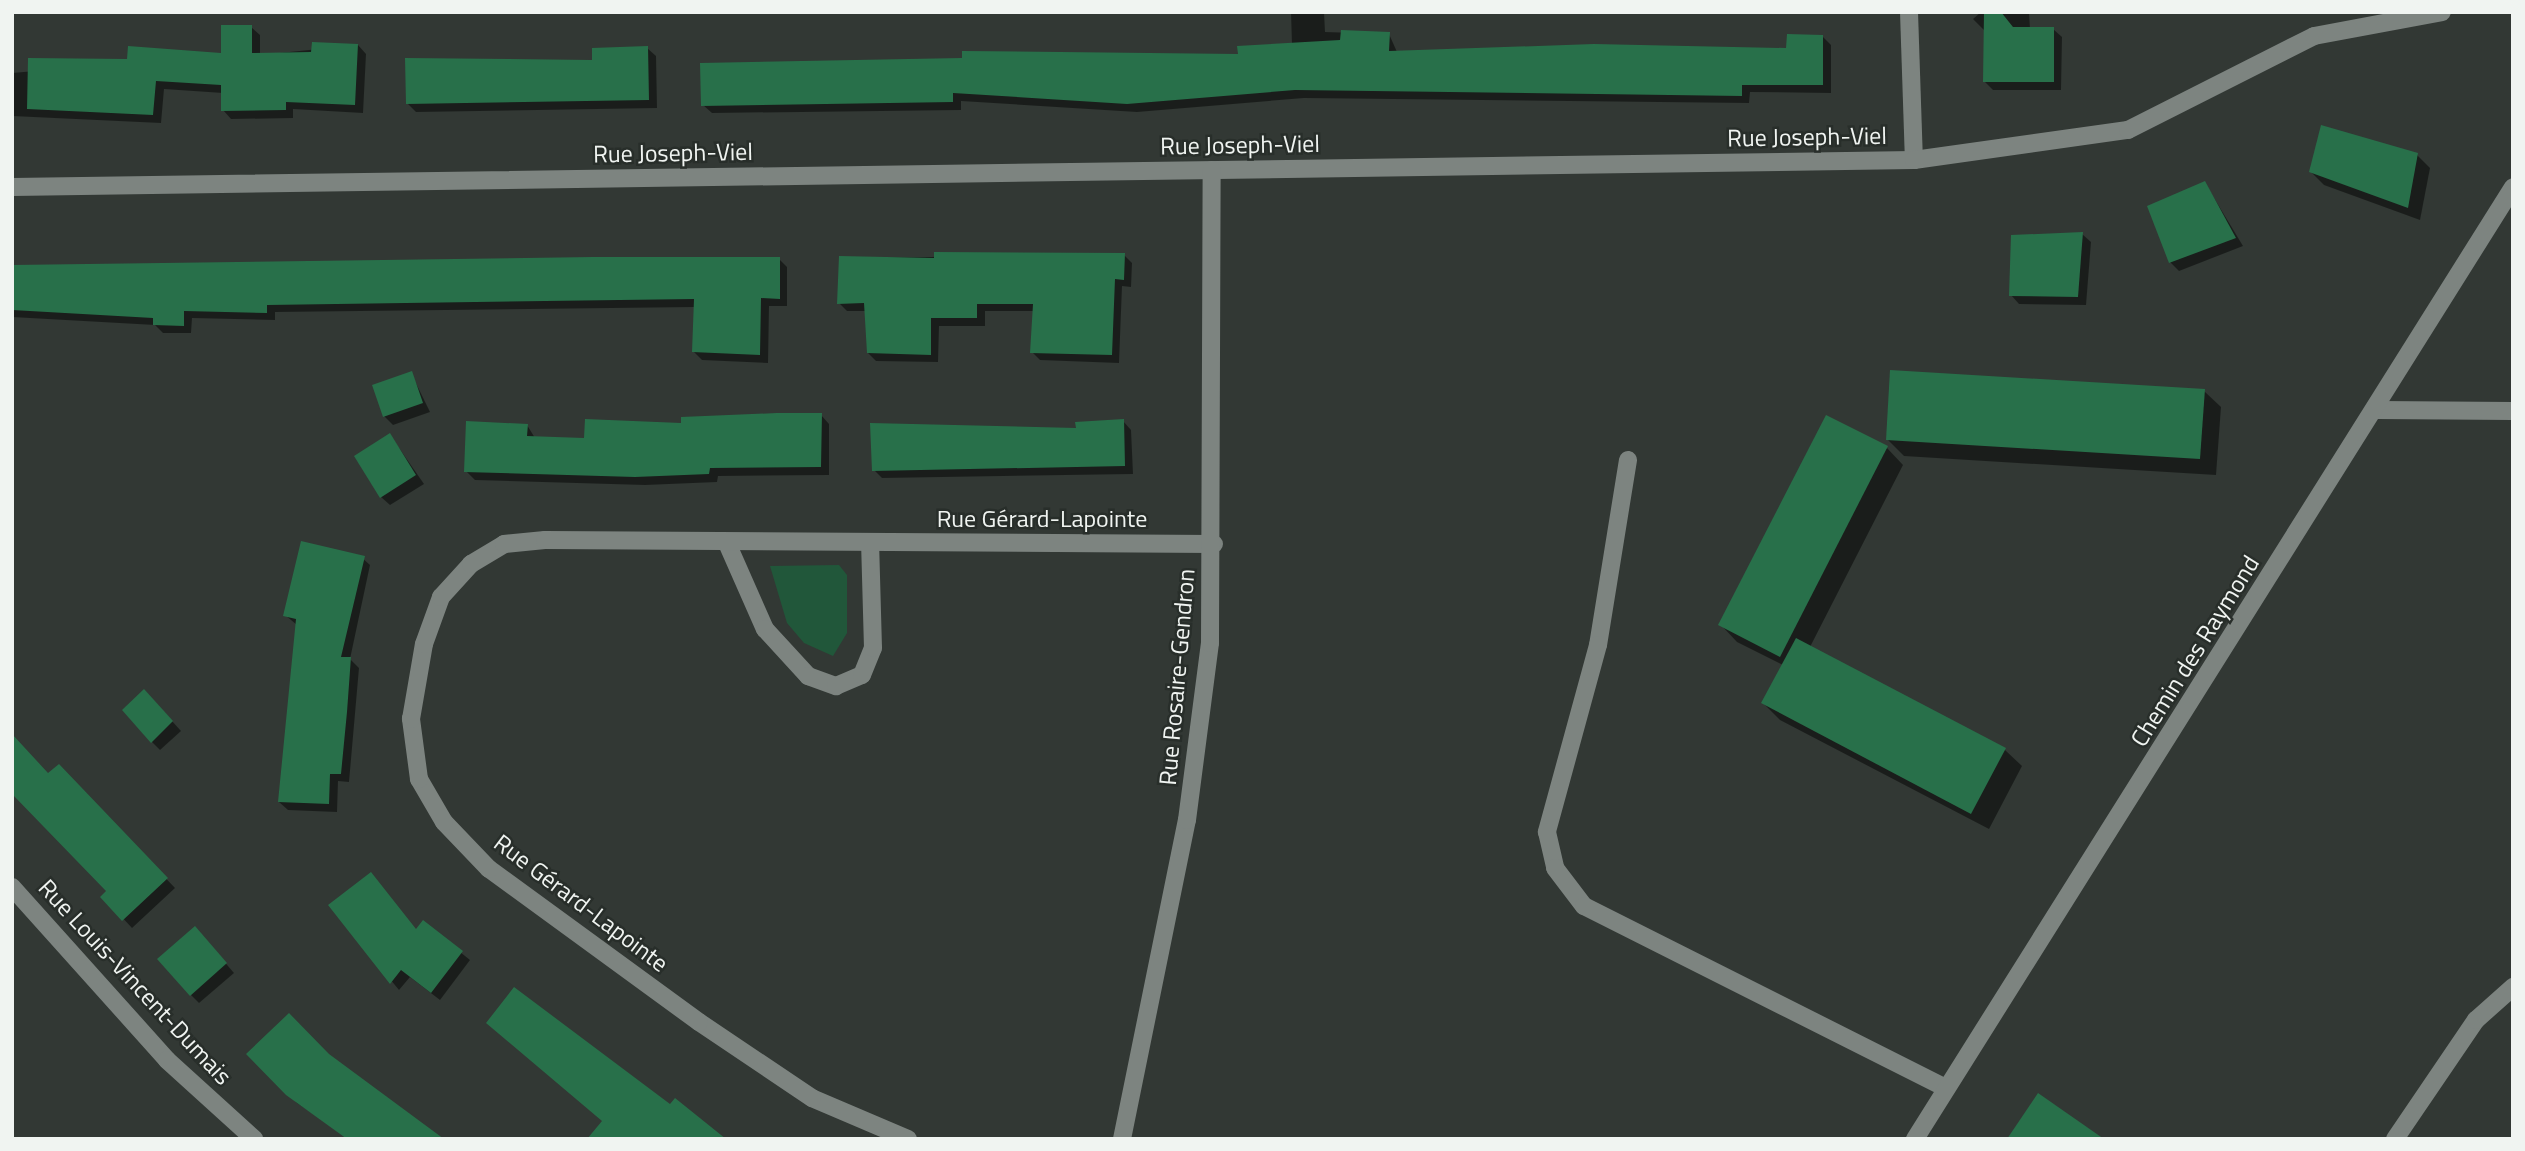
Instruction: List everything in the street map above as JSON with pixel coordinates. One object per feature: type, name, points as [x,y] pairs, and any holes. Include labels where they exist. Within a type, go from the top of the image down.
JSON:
[{"type":"street","points":[[1909,12],[1913,160]]},
{"type":"street","name":"Rue Joseph-Viel","points":[[12,187],[1913,160],[2128,130],[2314,36],[2442,12]]},
{"type":"street","name":"Rue Rosaire-Gendron","points":[[1122,1139],[1189,806],[1210,643],[1214,544],[1212,170]]},
{"type":"street","name":"Chemin des Raymond","points":[[1915,1139],[2378,410],[2513,187]]},
{"type":"street","points":[[2378,410],[2513,411]]},
{"type":"street","points":[[1628,460],[1598,645],[1547,832],[1555,868],[1584,906],[1946,1088]]},
{"type":"street","name":"Rue Gérard-Lapointe","points":[[908,1139],[812,1098],[489,869],[444,822],[419,779],[411,719],[424,644],[441,597],[471,564],[504,544],[545,540],[1214,544]]},
{"type":"street","points":[[727,543],[772,638],[808,676],[836,685],[862,675],[873,648],[870,542]]},
{"type":"street","name":"Rue Louis-Vincent-Dumais","points":[[16,899],[167,1060],[254,1139]]},
{"type":"street","points":[[2395,1139],[2476,1020],[2513,987]]},
{"type":"green space","points":[[839,565],[847,575],[847,633],[833,656],[804,643],[787,623],[770,566]]},
{"type":"building","points":[[1984,12],[2001,12],[2013,27],[2054,27],[2054,82],[1983,82]]},
{"type":"building","points":[[221,25],[252,25],[252,53],[311,52],[312,42],[358,44],[355,105],[286,102],[286,110],[221,111],[221,85],[156,81],[153,115],[27,109],[28,58],[127,59],[128,46],[221,53]]},
{"type":"building","points":[[1341,30],[1390,32],[1389,51],[1594,44],[1786,48],[1787,34],[1823,35],[1823,85],[1742,85],[1742,96],[1295,90],[1127,104],[953,93],[953,102],[701,106],[700,63],[962,58],[962,51],[1238,54],[1237,46],[1340,40]]},
{"type":"building","points":[[648,46],[649,100],[406,104],[405,58],[592,60],[592,48]]},
{"type":"building","points":[[2321,125],[2418,153],[2408,208],[2309,172]]},
{"type":"building","points":[[2205,181],[2236,238],[2169,263],[2147,206]]},
{"type":"building","points":[[2083,232],[2078,297],[2009,296],[2011,235]]},
{"type":"building","points":[[934,252],[1125,253],[1124,280],[1115,279],[1112,355],[1030,353],[1033,304],[977,304],[977,318],[931,318],[931,355],[867,353],[864,303],[837,304],[839,256],[934,258]]},
{"type":"building","points":[[780,257],[780,299],[761,298],[760,355],[692,352],[694,299],[267,305],[267,313],[184,311],[184,326],[153,325],[153,318],[12,310],[12,265]]},
{"type":"building","points":[[1890,370],[2205,389],[2200,459],[1886,440]]},
{"type":"building","points":[[412,371],[423,403],[383,417],[372,385]]},
{"type":"building","points":[[822,413],[821,467],[710,468],[709,474],[635,477],[464,472],[466,421],[528,424],[527,436],[584,438],[585,419],[681,423],[681,417]]},
{"type":"building","points":[[1826,415],[1888,446],[1780,657],[1718,625]]},
{"type":"building","points":[[1124,419],[1125,466],[872,471],[870,423],[1076,428],[1075,422]]},
{"type":"building","points":[[390,433],[416,475],[380,498],[354,456]]},
{"type":"building","points":[[301,541],[365,556],[341,657],[351,657],[347,712],[341,774],[330,774],[329,804],[278,802],[296,619],[283,616]]},
{"type":"building","points":[[1796,638],[2006,748],[1971,814],[1761,703]]},
{"type":"building","points":[[144,689],[173,721],[151,743],[122,710]]},
{"type":"building","points":[[12,734],[48,773],[59,764],[168,878],[122,921],[100,897],[106,891],[12,794]]},
{"type":"building","points":[[371,872],[416,929],[423,920],[463,951],[431,993],[401,970],[390,984],[328,905]]},
{"type":"building","points":[[195,926],[227,963],[190,996],[157,959]]},
{"type":"building","points":[[514,987],[670,1104],[675,1098],[726,1139],[587,1139],[602,1121],[486,1023]]},
{"type":"building","points":[[289,1013],[329,1054],[444,1139],[347,1139],[286,1095],[246,1054]]},
{"type":"building","points":[[2038,1093],[2104,1139],[2007,1139]]}]
